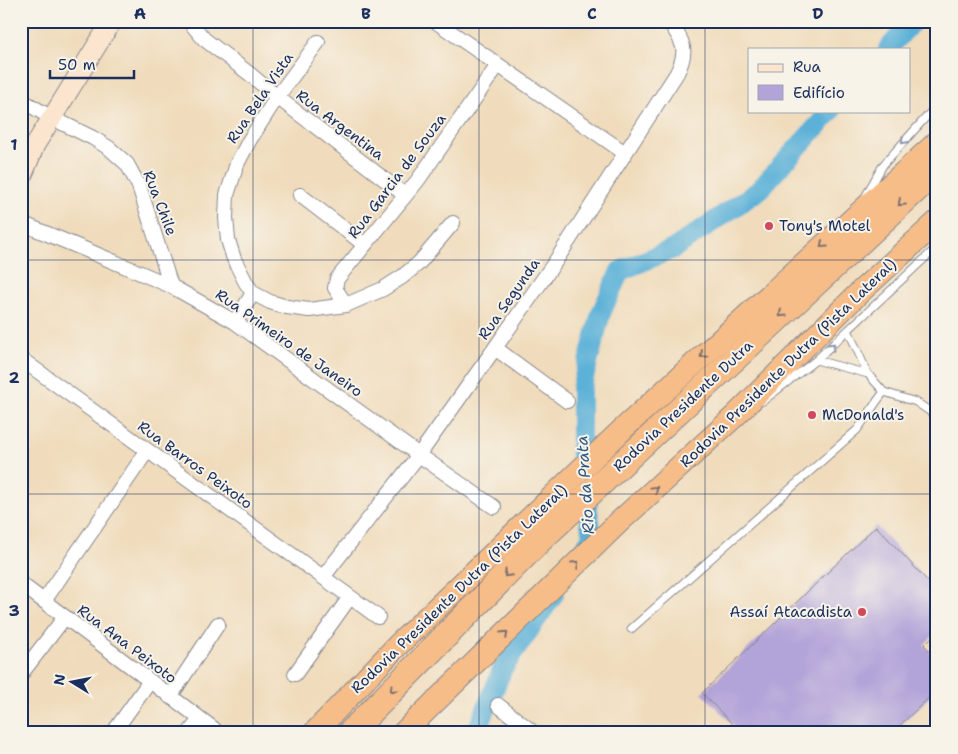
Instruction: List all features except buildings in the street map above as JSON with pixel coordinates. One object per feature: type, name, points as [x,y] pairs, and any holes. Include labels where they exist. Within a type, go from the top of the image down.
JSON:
[{"type":"highway","name":"Rodovia Presidente Dutra (Pista Lateral)","points":[[314,733],[396,647],[624,428],[937,142]]},
{"type":"highway","name":"Rodovia Presidente Dutra","points":[[350,733],[616,481],[937,170]]},
{"type":"highway","name":"Rodovia Presidente Dutra","points":[[616,481],[738,378],[937,193]]},
{"type":"highway","name":"Rodovia Presidente Dutra (Pista Lateral)","points":[[403,733],[619,522],[736,415],[861,291],[937,222]]},
{"type":"highway","name":"Rodovia Presidente Dutra","points":[[373,733],[548,545]]},
{"type":"main road","points":[[21,179],[35,145],[112,21]]},
{"type":"street","name":"Rua Argentina","points":[[189,21],[204,39],[251,75],[277,98],[405,195]]},
{"type":"street","points":[[435,21],[624,153]]},
{"type":"street","name":"Rua Segunda","points":[[323,577],[419,455],[495,348],[555,262],[681,65],[684,46],[672,22]]},
{"type":"street","name":"Rua Bela Vista","points":[[254,293],[246,283],[234,259],[228,240],[226,218],[227,195],[237,164],[249,141],[277,98],[318,42]]},
{"type":"street","name":"Rua Garcia de Souza","points":[[346,305],[335,288],[337,279],[418,180],[498,65]]},
{"type":"street","name":"Rua Chile","points":[[21,100],[93,138],[109,148],[127,164],[139,186],[171,286]]},
{"type":"street","points":[[300,195],[366,245]]},
{"type":"street","name":"Rua Primeiro de Janeiro","points":[[21,223],[171,286],[235,322],[494,508]]},
{"type":"street","points":[[235,322],[254,293],[270,302],[309,310],[346,305],[383,289],[402,277],[418,263],[453,223]]},
{"type":"street","points":[[495,348],[567,401]]},
{"type":"street","name":"Rua Barros Peixoto","points":[[21,360],[378,617]]},
{"type":"street","points":[[44,601],[148,451]]},
{"type":"street","name":"Rua Ana Peixoto","points":[[21,584],[214,729]]},
{"type":"street","points":[[295,674],[350,596]]},
{"type":"street","points":[[21,674],[65,617]]},
{"type":"street","points":[[170,696],[218,624]]},
{"type":"street","points":[[114,733],[150,681]]},
{"type":"street","points":[[498,705],[534,733]]},
{"type":"street","points":[[189,733],[200,718]]},
{"type":"lane","points":[[857,214],[883,165],[937,105]]},
{"type":"lane","points":[[736,415],[770,397],[816,360],[937,247]]},
{"type":"lane","points":[[848,330],[868,374],[884,392],[916,402],[937,417]]},
{"type":"lane","points":[[816,360],[868,374]]},
{"type":"lane","points":[[630,629],[857,430],[867,417],[874,403],[884,392]]},
{"type":"waterway","name":"Rio da Prata","points":[[889,48],[913,21]]},
{"type":"waterway","name":"Rio da Prata","points":[[580,555],[592,537],[581,464],[581,389],[601,313],[620,271],[673,249],[758,191],[830,112]]},
{"type":"waterway","name":"Rio da Prata","points":[[476,733],[503,668],[554,594]]},
{"type":"place","name":"Tony's Motel","points":[[769,226]]},
{"type":"place","name":"McDonald's","points":[[812,415]]},
{"type":"place","name":"Assaí Atacadista","points":[[862,612]]}]
